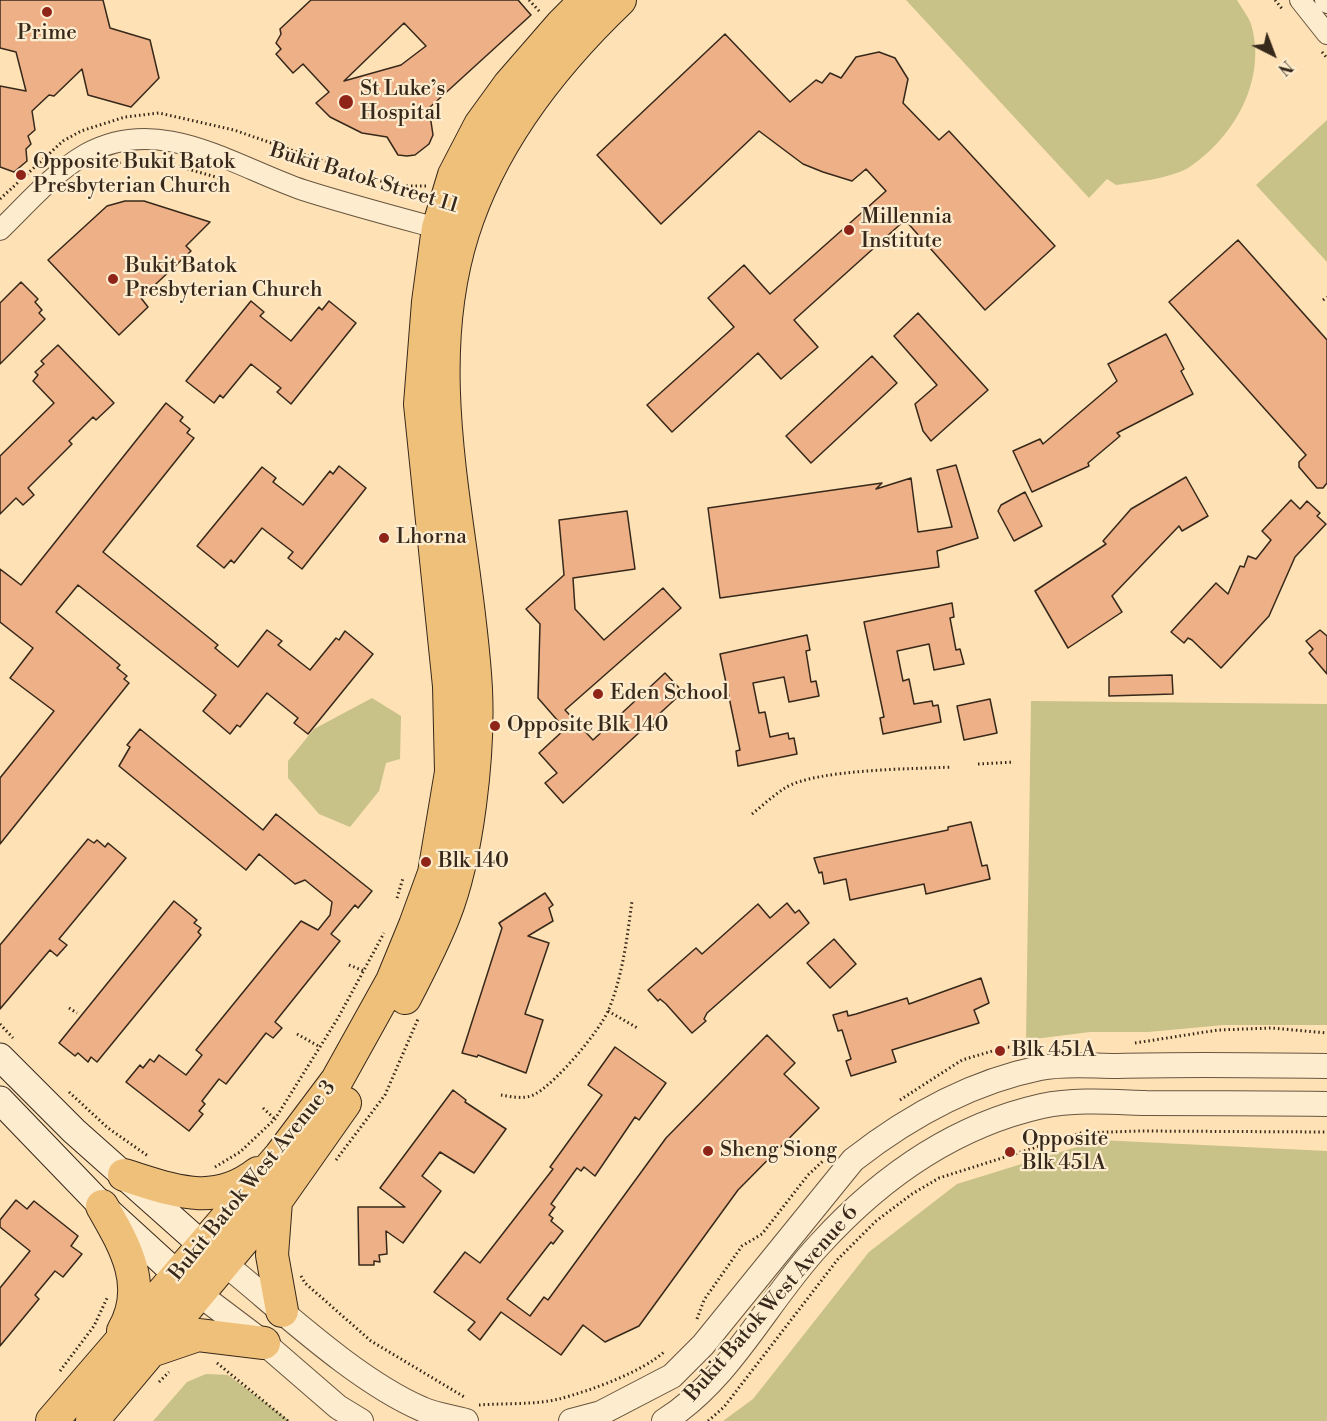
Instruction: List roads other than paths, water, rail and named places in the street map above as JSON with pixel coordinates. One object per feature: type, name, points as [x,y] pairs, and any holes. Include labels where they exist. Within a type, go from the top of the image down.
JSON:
[{"type":"main road","name":"Bukit Batok West Avenue 3","points":[[213,1255],[276,1201],[348,1099],[394,1019],[445,915],[463,841],[472,782],[476,690],[443,397],[454,175],[480,125],[509,85],[586,0]]},
{"type":"main road","name":"Bukit Batok West Avenue 3","points":[[52,1421],[114,1347],[188,1284],[213,1255],[280,1156],[337,1080],[392,981],[434,873],[451,784],[449,686],[420,404],[428,302],[450,232],[532,99],[620,0]]},
{"type":"main road","points":[[7,1048],[58,1116],[213,1255]]},
{"type":"main road","points":[[0,1100],[102,1206],[188,1284]]},
{"type":"main road","points":[[124,1175],[184,1193],[208,1194],[243,1185],[280,1156]]},
{"type":"main road","points":[[276,1201],[272,1256],[282,1311]]},
{"type":"main road","points":[[102,1206],[125,1246],[133,1270],[134,1312],[114,1347]]},
{"type":"main road","name":"Bukit Batok West Avenue 3","points":[[92,1421],[163,1358],[188,1284]]},
{"type":"main road","points":[[163,1358],[198,1335],[264,1343]]},
{"type":"street","points":[[1300,0],[1327,34]]},
{"type":"street","name":"Bukit Batok Street 11","points":[[0,230],[56,175],[87,154],[119,142],[150,137],[191,145],[303,190],[450,232]]},
{"type":"street","name":"Bukit Batok West Avenue 6","points":[[571,1421],[601,1413],[672,1376],[703,1345],[853,1160],[884,1135],[950,1099],[980,1086],[1042,1068],[1168,1065],[1327,1066]]},
{"type":"street","name":"Bukit Batok West Avenue 6","points":[[664,1421],[693,1397],[737,1351],[818,1246],[876,1188],[906,1166],[967,1133],[1018,1113],[1071,1102],[1327,1104]]},
{"type":"street","points":[[213,1255],[282,1311],[397,1396],[423,1410],[470,1408]]},
{"type":"street","points":[[188,1284],[264,1343],[311,1385],[361,1421]]},
{"type":"place","name":"Prime","points":[[47,12]]},
{"type":"place","name":"St Luke’s Hospital","points":[[346,102]]},
{"type":"place","name":"Opposite Bukit Batok Presbyterian Church","points":[[21,175]]},
{"type":"place","name":"Millennia Institute","points":[[849,230]]},
{"type":"place","name":"Bukit Batok Presbyterian Church","points":[[113,279]]},
{"type":"place","name":"Lhorna","points":[[384,538]]},
{"type":"place","name":"Eden School","points":[[598,694]]},
{"type":"place","name":"Opposite Blk 140","points":[[495,726]]},
{"type":"place","name":"Blk 140","points":[[426,862]]},
{"type":"place","name":"Blk 451A","points":[[1000,1051]]},
{"type":"place","name":"Sheng Siong","points":[[708,1151]]},
{"type":"place","name":"Opposite Blk 451A","points":[[1010,1152]]}]
